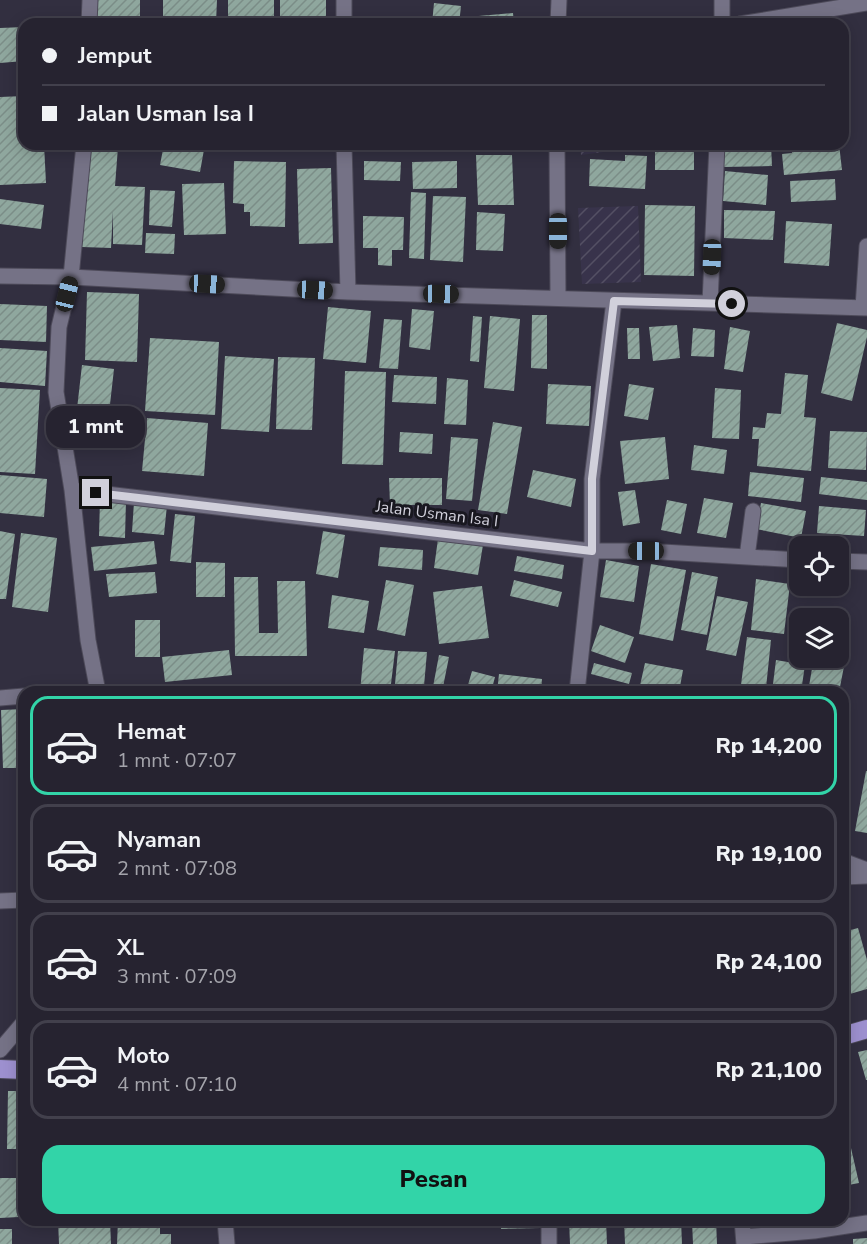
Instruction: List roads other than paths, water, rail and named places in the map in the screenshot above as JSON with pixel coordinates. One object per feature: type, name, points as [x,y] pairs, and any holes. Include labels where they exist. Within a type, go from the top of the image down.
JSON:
[{"type":"highway","points":[[849,1034],[867,1029]]},
{"type":"highway","points":[[0,1069],[18,1070]]},
{"type":"street","points":[[89,18],[90,0]]},
{"type":"street","points":[[344,0],[344,18]]},
{"type":"street","points":[[558,18],[559,0]]},
{"type":"street","points":[[722,0],[722,18]]},
{"type":"street","points":[[776,18],[867,3]]},
{"type":"street","points":[[83,150],[71,277],[59,327],[56,392],[72,490],[88,640],[97,686]]},
{"type":"street","points":[[344,150],[348,292]]},
{"type":"street","points":[[557,150],[558,297]]},
{"type":"street","points":[[710,303],[717,150]]},
{"type":"street","points":[[0,276],[71,277],[348,292],[865,308],[867,246]]},
{"type":"street","points":[[578,686],[592,551],[592,479],[614,301]]},
{"type":"street","name":"Jalan Usman Isa I","points":[[72,490],[592,551],[646,551],[789,559]]},
{"type":"street","points":[[747,557],[753,512]]},
{"type":"street","points":[[849,561],[867,562]]},
{"type":"street","points":[[0,698],[18,696]]},
{"type":"street","points":[[849,863],[867,870]]},
{"type":"street","points":[[849,877],[867,876]]},
{"type":"street","points":[[0,901],[18,900]]},
{"type":"street","points":[[0,1050],[18,1029]]},
{"type":"street","points":[[849,1226],[867,1223]]},
{"type":"street","points":[[226,1226],[227,1244]]},
{"type":"street","points":[[549,1226],[549,1244]]},
{"type":"street","points":[[744,1240],[847,1226]]}]
